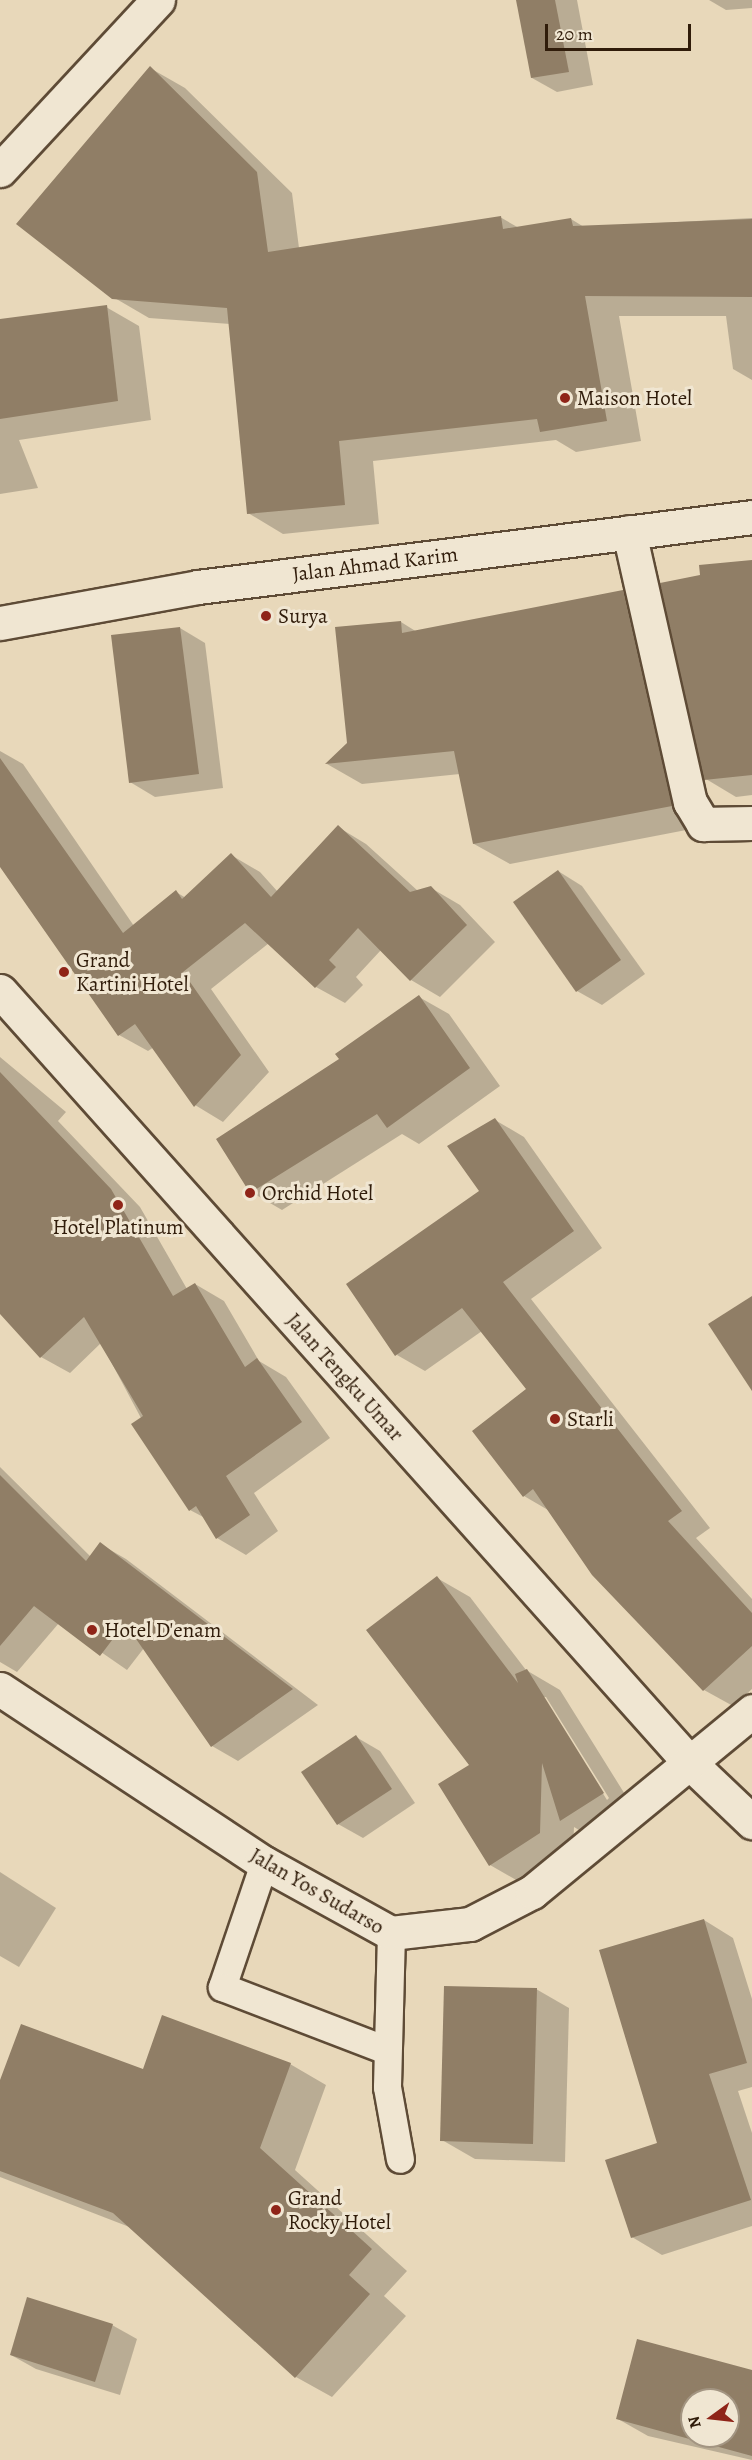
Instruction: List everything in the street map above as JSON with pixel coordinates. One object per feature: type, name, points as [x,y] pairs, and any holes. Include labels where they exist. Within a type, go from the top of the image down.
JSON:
[{"type":"main road","points":[[0,170],[158,0]]},
{"type":"main road","name":"Jalan Ahmad Karim","points":[[0,623],[198,587],[752,517]]},
{"type":"main road","points":[[629,532],[690,802],[703,824],[752,823]]},
{"type":"main road","name":"Jalan Tengku Umar","points":[[0,991],[690,1763],[752,1822]]},
{"type":"main road","name":"Jalan Yos Sudarso","points":[[0,1689],[264,1863],[391,1933],[470,1924],[532,1892],[752,1711]]},
{"type":"lane","points":[[264,1863],[222,1987],[386,2050]]},
{"type":"lane","points":[[391,1933],[386,2050],[400,2159]]},
{"type":"building","points":[[516,0],[555,0],[569,72],[531,78]]},
{"type":"building","points":[[150,66],[257,172],[268,252],[501,216],[503,229],[571,218],[573,226],[752,219],[752,297],[585,296],[607,421],[540,432],[537,419],[339,441],[345,505],[247,514],[227,308],[112,299],[16,224]]},
{"type":"building","points":[[107,305],[118,401],[0,419],[0,319]]},
{"type":"building","points":[[752,560],[752,775],[704,780],[660,583],[700,575],[699,565]]},
{"type":"building","points":[[623,590],[672,806],[473,844],[454,751],[325,764],[347,743],[335,627],[401,621],[402,633]]},
{"type":"building","points":[[180,627],[199,774],[129,783],[111,635]]},
{"type":"building","points":[[0,758],[123,933],[176,890],[182,899],[231,853],[271,897],[338,825],[410,892],[431,886],[467,925],[410,981],[358,928],[329,960],[336,967],[315,988],[245,923],[183,972],[241,1055],[194,1107],[135,1024],[118,1036],[0,867]]},
{"type":"building","points":[[558,870],[621,960],[576,992],[513,902]]},
{"type":"building","points":[[419,995],[470,1068],[387,1128],[377,1114],[250,1193],[216,1139],[339,1059],[335,1054]]},
{"type":"building","points":[[0,1072],[111,1189],[173,1296],[195,1283],[245,1367],[257,1358],[302,1422],[226,1476],[250,1515],[216,1539],[196,1506],[189,1511],[131,1424],[143,1416],[84,1317],[40,1358],[0,1314]]},
{"type":"building","points":[[495,1118],[574,1231],[503,1282],[682,1511],[668,1521],[752,1613],[752,1646],[703,1691],[592,1575],[533,1489],[523,1497],[472,1431],[526,1389],[462,1308],[395,1356],[346,1284],[479,1191],[447,1146]]},
{"type":"building","points":[[752,1296],[752,1391],[708,1324]]},
{"type":"building","points":[[0,1475],[86,1561],[100,1542],[293,1689],[211,1747],[125,1623],[100,1656],[34,1606],[0,1646]]},
{"type":"building","points":[[437,1576],[518,1683],[515,1674],[527,1669],[604,1793],[560,1821],[542,1763],[540,1833],[489,1866],[438,1784],[469,1765],[366,1630]]},
{"type":"building","points":[[356,1735],[392,1789],[337,1825],[301,1772]]},
{"type":"building","points":[[704,1919],[747,2063],[709,2074],[751,2200],[631,2238],[605,2160],[657,2143],[599,1950]]},
{"type":"building","points":[[444,1986],[537,1988],[533,2144],[440,2141]]},
{"type":"building","points":[[162,2015],[291,2063],[260,2148],[372,2249],[349,2275],[370,2294],[295,2378],[113,2213],[0,2171],[0,2080],[21,2024],[143,2069]]},
{"type":"building","points":[[27,2297],[113,2324],[95,2382],[10,2355]]},
{"type":"building","points":[[637,2339],[752,2370],[752,2456],[723,2448],[740,2448],[740,2388],[680,2388],[680,2436],[616,2419]]},
{"type":"place","name":"Maison Hotel","points":[[565,398]]},
{"type":"place","name":"Surya","points":[[266,616]]},
{"type":"place","name":"Grand Kartini Hotel","points":[[64,972]]},
{"type":"place","name":"Orchid Hotel","points":[[250,1193]]},
{"type":"place","name":"Hotel Platinum","points":[[118,1205]]},
{"type":"place","name":"Starli","points":[[555,1419]]},
{"type":"place","name":"Hotel D'enam","points":[[92,1630]]},
{"type":"place","name":"Grand Rocky Hotel","points":[[276,2210]]}]
